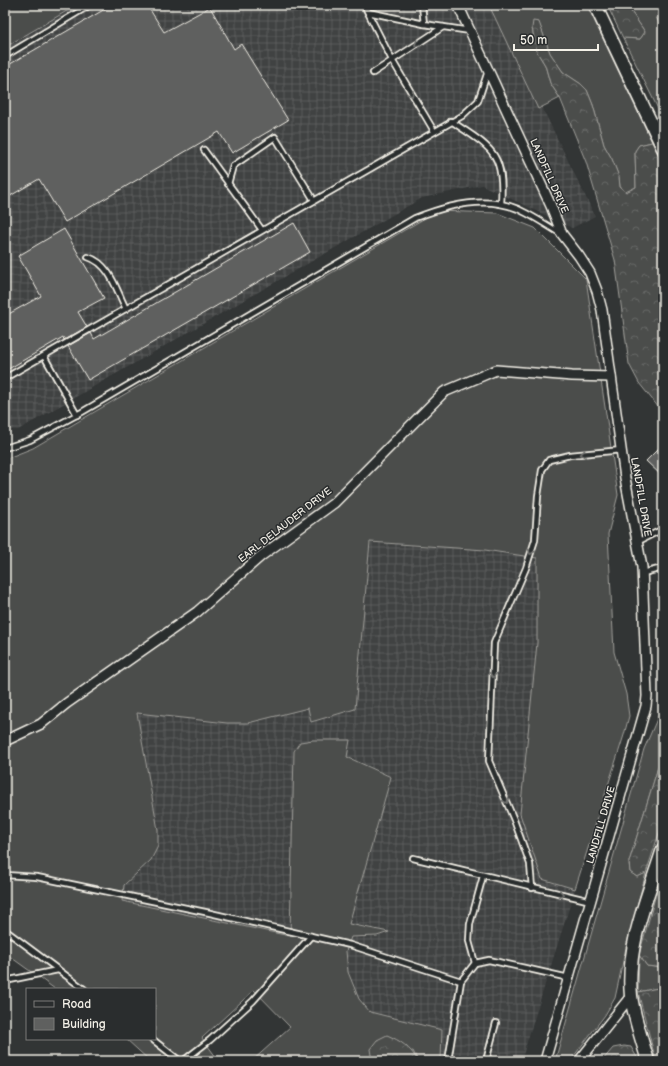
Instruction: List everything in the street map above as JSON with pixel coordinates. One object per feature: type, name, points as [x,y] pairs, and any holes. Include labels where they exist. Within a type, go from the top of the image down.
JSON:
[{"type":"main road","points":[[595,5],[663,148]]},
{"type":"main road","points":[[648,1061],[631,996],[632,955],[636,933],[663,849]]},
{"type":"street","name":"LANDFILL DRIVE","points":[[458,5],[551,206],[562,234],[579,256],[597,291],[602,310],[622,450],[643,572],[647,696],[646,706],[545,1061]]},
{"type":"street","name":"EARL DELAUDER DRIVE","points":[[6,742],[41,724],[67,702],[197,612],[261,556],[334,503],[444,392],[496,370],[572,376],[611,377]]},
{"type":"street","points":[[580,1061],[631,996]]},
{"type":"lane","points":[[5,56],[90,5]]},
{"type":"lane","points":[[364,5],[392,60],[434,131]]},
{"type":"lane","points":[[422,5],[424,24]]},
{"type":"lane","points":[[368,12],[424,24],[470,31]]},
{"type":"lane","points":[[373,73],[443,27]]},
{"type":"lane","points":[[5,378],[462,116],[478,101],[488,70]]},
{"type":"lane","points":[[451,122],[483,142],[495,155],[502,172],[501,204]]},
{"type":"lane","points":[[228,184],[233,166],[275,137],[314,200]]},
{"type":"lane","points":[[204,150],[262,230]]},
{"type":"lane","points":[[5,448],[30,440],[77,415],[415,218],[447,206],[468,203],[501,204],[517,209],[562,234]]},
{"type":"lane","points":[[88,257],[98,260],[106,267],[126,309]]},
{"type":"lane","points":[[44,356],[77,415]]},
{"type":"lane","points":[[532,888],[530,864],[514,820],[489,761],[494,643],[526,568],[535,540],[538,496],[542,470],[549,460],[570,455],[622,450]]},
{"type":"lane","points":[[637,542],[663,529]]},
{"type":"lane","points":[[643,572],[663,568]]},
{"type":"lane","points":[[413,858],[532,888],[591,901]]},
{"type":"lane","points":[[5,876],[37,877],[311,936],[350,945],[460,981]]},
{"type":"lane","points":[[475,962],[469,941],[470,924],[483,876]]},
{"type":"lane","points":[[5,930],[83,988]]},
{"type":"lane","points":[[183,1061],[210,1040],[253,1001],[311,936]]},
{"type":"lane","points":[[448,1061],[460,981],[475,962],[488,960],[569,978]]},
{"type":"lane","points":[[5,981],[58,970]]},
{"type":"lane","points":[[486,1061],[496,1023]]},
{"type":"lane","points":[[153,1040],[180,1061]]},
{"type":"shaded area","points":[[77,5],[492,5],[595,216],[572,228],[482,185],[422,198],[18,430],[5,429],[5,47]]},
{"type":"shaded area","points":[[370,542],[485,550],[537,558],[537,643],[542,879],[575,889],[521,1061],[441,1061],[442,1030],[370,1012],[359,999],[348,972],[346,951],[351,937],[377,936],[388,932],[349,924],[391,777],[347,757],[350,740],[294,751],[290,936],[122,902],[124,885],[151,860],[158,830],[137,712],[227,723],[248,723],[308,708],[311,722],[355,709]]},
{"type":"green space","points":[[5,5],[77,5],[5,47]]},
{"type":"green space","points":[[489,5],[587,5],[652,142],[639,145],[635,151],[636,187],[626,192],[620,187],[619,177],[612,159],[604,145],[593,105],[587,90],[563,72],[550,53],[539,23],[532,28],[537,52],[545,65],[550,83],[560,98],[538,109]]},
{"type":"green space","points":[[607,5],[629,5],[630,10],[645,32],[640,39],[623,38]]},
{"type":"green space","points":[[629,5],[663,5],[663,10],[656,17],[663,30],[663,119],[623,38],[640,39],[645,32],[630,10]]},
{"type":"green space","points":[[663,10],[663,30],[656,17]]},
{"type":"green space","points":[[533,21],[539,22],[550,53],[563,72],[587,90],[593,105],[604,145],[612,159],[619,177],[620,187],[626,192],[636,187],[635,151],[639,145],[652,142],[663,165],[663,413],[639,383],[629,364],[615,260],[586,162],[560,98],[550,83],[545,65],[537,52],[532,28]]},
{"type":"green space","points":[[437,211],[497,213],[535,228],[586,279],[618,495],[608,534],[614,652],[626,694],[629,716],[575,889],[542,879],[520,814],[537,643],[537,558],[485,550],[370,542],[355,709],[311,722],[308,708],[248,723],[227,723],[137,713],[158,830],[158,846],[151,860],[124,885],[122,901],[290,936],[294,751],[300,742],[313,740],[350,740],[347,757],[391,777],[349,924],[389,932],[377,936],[351,937],[346,951],[348,972],[359,999],[370,1012],[442,1030],[441,1061],[418,1061],[413,1051],[371,1060],[372,1061],[252,1061],[290,1027],[254,990],[202,1038],[219,1061],[150,1061],[127,1040],[156,1040],[156,988],[54,988],[5,953],[5,459],[33,448]]},
{"type":"green space","points":[[663,705],[663,751],[629,862],[630,872],[637,877],[646,873],[627,943],[615,998],[605,1015],[570,1061],[555,1061],[644,749]]},
{"type":"green space","points":[[663,751],[663,821],[646,873],[637,877],[630,872],[629,862]]},
{"type":"green space","points":[[663,869],[663,968],[647,966],[639,955]]},
{"type":"green space","points":[[639,955],[647,966],[663,968],[663,987],[638,992]]},
{"type":"green space","points":[[663,987],[663,1061],[656,1061],[638,992]]},
{"type":"green space","points":[[387,1035],[405,1045],[418,1061],[372,1061],[370,1049],[377,1040]]},
{"type":"green space","points":[[624,1046],[631,1047],[639,1061],[602,1061],[613,1048]]},
{"type":"building","points":[[112,5],[147,5],[164,32],[210,7],[234,49],[241,44],[288,120],[232,153],[219,132],[65,222],[39,179],[5,199],[5,67]]},
{"type":"building","points":[[294,223],[310,252],[88,380],[68,346],[91,333],[94,339]]},
{"type":"building","points":[[64,229],[104,298],[78,312],[87,327],[64,340],[63,337],[5,371],[5,316],[41,296],[18,256]]},
{"type":"building","points":[[663,444],[663,477],[646,461]]}]
